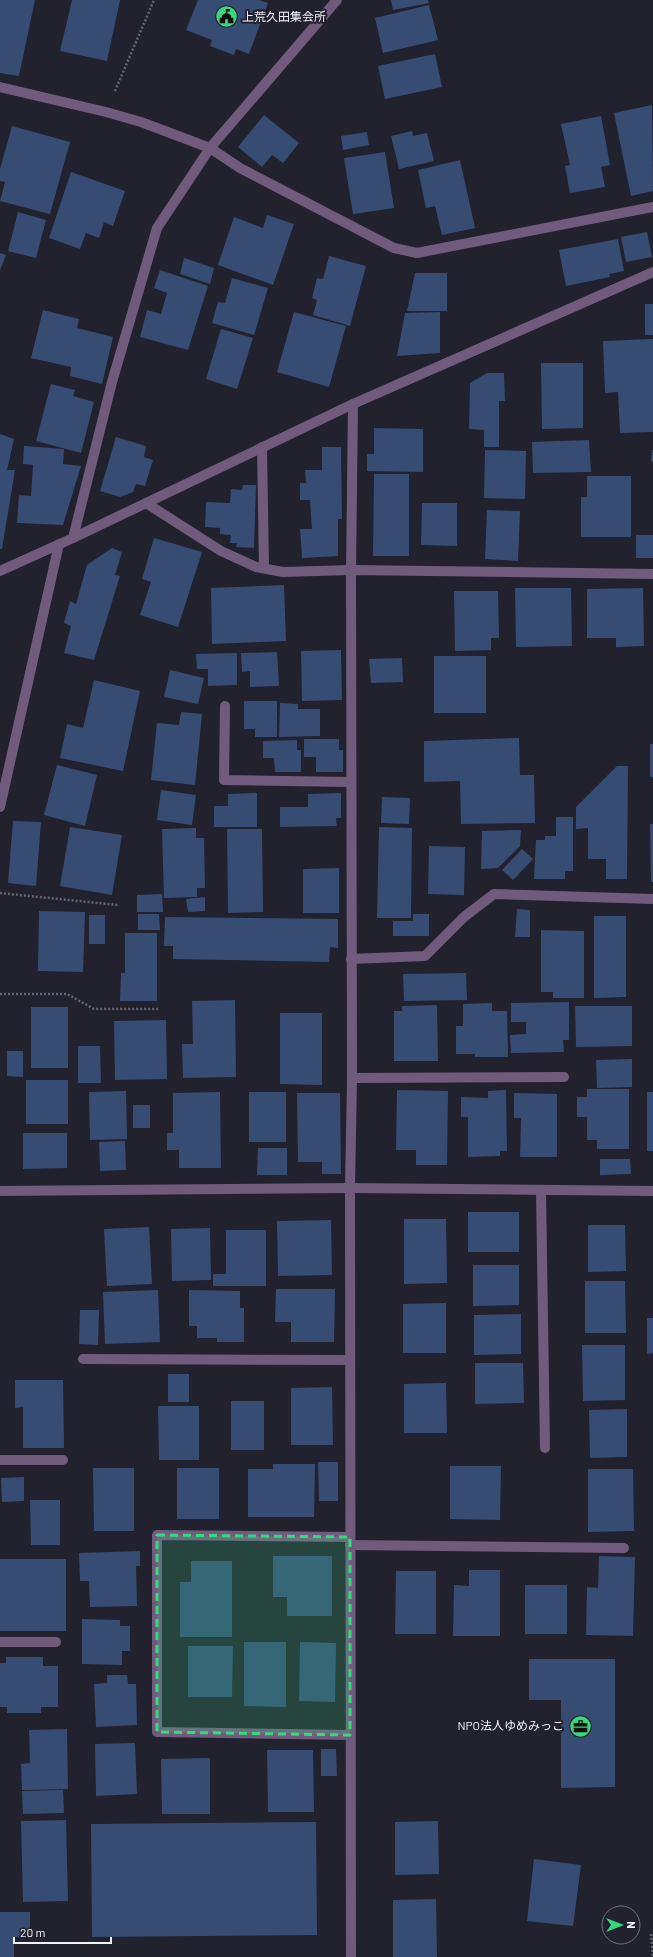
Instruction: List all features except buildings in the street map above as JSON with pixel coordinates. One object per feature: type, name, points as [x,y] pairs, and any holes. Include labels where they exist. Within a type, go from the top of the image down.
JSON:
[{"type":"street","points":[[73,538],[112,382],[157,228],[210,148],[337,0]]},
{"type":"street","points":[[0,87],[106,112],[141,122],[210,148],[240,168],[394,248],[417,253],[653,207]]},
{"type":"street","points":[[0,571],[73,538],[353,404],[653,272]]},
{"type":"street","points":[[351,1957],[350,1188],[352,1078],[351,570],[353,404]]},
{"type":"street","points":[[262,447],[264,568]]},
{"type":"street","points":[[146,503],[221,551],[256,567],[283,572],[351,570],[653,574]]},
{"type":"street","points":[[0,807],[59,544]]},
{"type":"street","points":[[225,706],[224,780],[351,782]]},
{"type":"street","points":[[351,960],[425,956],[464,917],[494,894],[653,898]]},
{"type":"street","points":[[352,1078],[564,1077]]},
{"type":"street","points":[[0,1191],[350,1188],[653,1191]]},
{"type":"street","points":[[541,1190],[546,1448]]},
{"type":"street","points":[[84,1359],[350,1360]]},
{"type":"street","points":[[0,1460],[62,1460]]},
{"type":"street","points":[[350,1735],[157,1732],[157,1535],[624,1548]]},
{"type":"street","points":[[0,1642],[56,1642]]},
{"type":"path","points":[[106,112],[154,0]]},
{"type":"path","points":[[0,893],[118,905]]},
{"type":"path","points":[[0,994],[67,994],[94,1009],[158,1009]]},
{"type":"path","points":[[651,1934],[653,1957]]},
{"type":"highlighted area","points":[[157,1535],[350,1537],[350,1735],[157,1732]]},
{"type":"place","name":"上荒久田集会所","points":[[227,17]]},
{"type":"place","name":"NPO法人ゆめみっこ","points":[[580,1726]]}]
